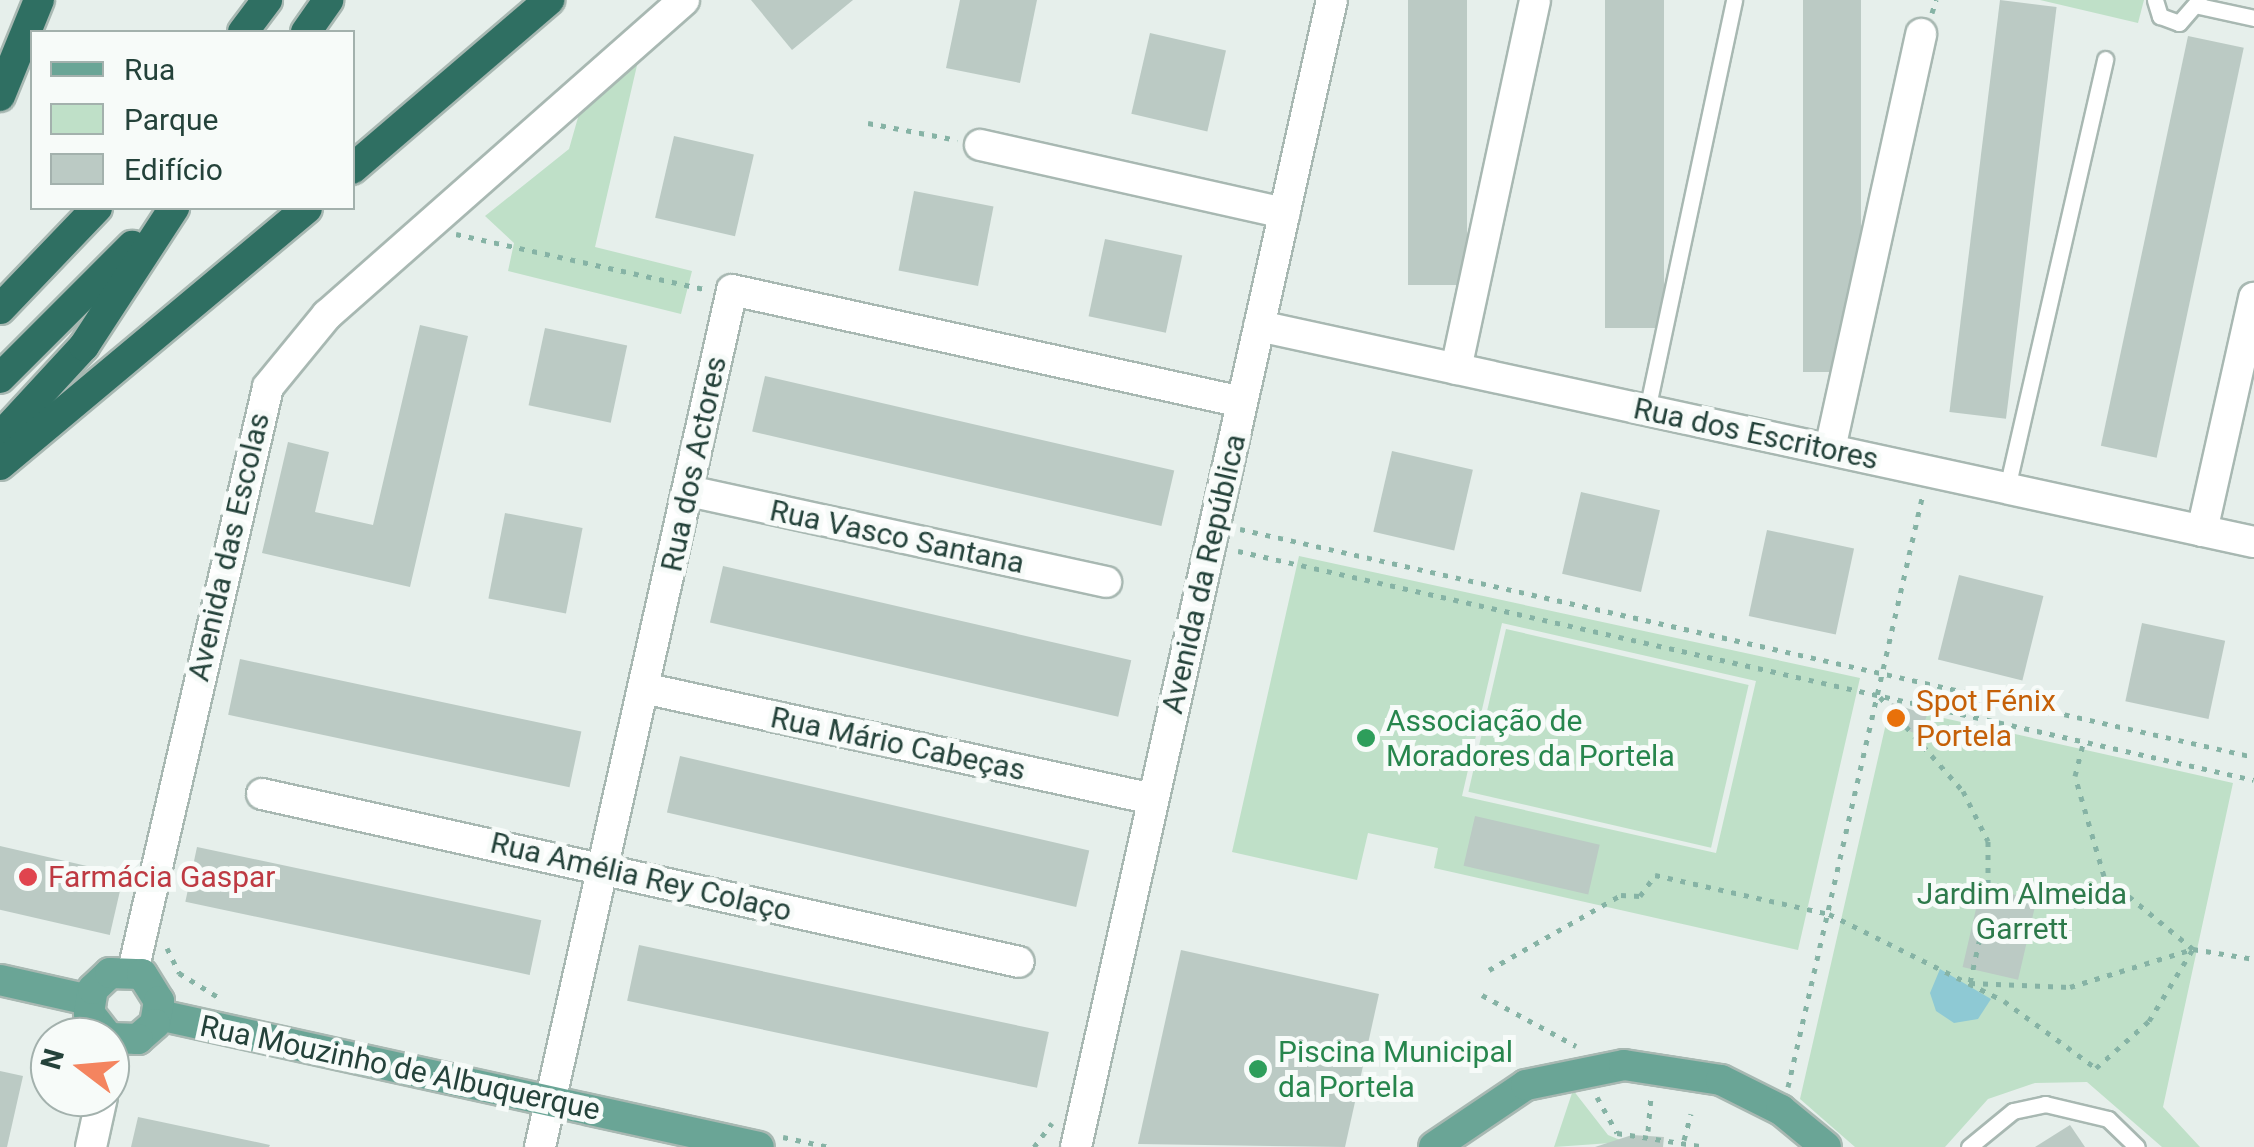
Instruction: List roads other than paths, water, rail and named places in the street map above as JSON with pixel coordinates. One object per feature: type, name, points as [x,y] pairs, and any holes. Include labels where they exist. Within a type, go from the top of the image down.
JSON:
[{"type":"highway","points":[[0,96],[40,0]]},
{"type":"highway","points":[[245,30],[268,0]]},
{"type":"highway","points":[[307,30],[328,0]]},
{"type":"highway","points":[[355,166],[549,0]]},
{"type":"highway","points":[[0,308],[95,210]]},
{"type":"highway","points":[[0,378],[163,210]]},
{"type":"highway","points":[[0,437],[84,346],[173,210]]},
{"type":"highway","points":[[0,465],[305,210]]},
{"type":"highway","points":[[0,287],[68,241]]},
{"type":"main road","points":[[92,1017],[88,1000],[100,979],[133,971],[155,988],[159,1014],[138,1038],[130,1040]]},
{"type":"main road","points":[[0,980],[88,1000]]},
{"type":"main road","name":"Rua Mouzinho de Albuquerque","points":[[159,1014],[759,1147]]},
{"type":"main road","points":[[1434,1147],[1526,1085],[1624,1064],[1722,1080],[1781,1110],[1826,1147]]},
{"type":"street","name":"Avenida das Escolas","points":[[133,971],[260,408],[306,336],[424,227],[684,0]]},
{"type":"street","name":"Avenida da República","points":[[1078,1138],[1332,0]]},
{"type":"street","points":[[1456,369],[1535,0]]},
{"type":"street","points":[[1830,450],[1922,34]]},
{"type":"street","points":[[980,144],[1284,213]]},
{"type":"street","name":"Rua dos Actores","points":[[540,1147],[732,290],[1242,402]]},
{"type":"street","points":[[2202,531],[2254,298]]},
{"type":"street","name":"Rua dos Escritores","points":[[1259,326],[2254,542]]},
{"type":"street","name":"Rua Vasco Santana","points":[[689,491],[1106,582]]},
{"type":"street","name":"Rua Mário Cabeças","points":[[643,688],[1153,799]]},
{"type":"street","name":"Rua Amélia Rey Colaço","points":[[262,794],[1019,962]]},
{"type":"street","points":[[90,1147],[97,1117]]},
{"type":"lane","points":[[1646,410],[1734,0]]},
{"type":"lane","points":[[2155,0],[2172,23],[2199,3],[2254,18]]},
{"type":"lane","points":[[2007,488],[2105,59]]},
{"type":"lane","points":[[1968,1147],[2013,1111],[2045,1104],[2108,1119],[2137,1147]]},
{"type":"water","points":[[1940,969],[1991,999],[1978,1019],[1954,1023],[1936,1011],[1930,993]]},
{"type":"place","name":"Spot Fénix Portela","points":[[1896,718]]},
{"type":"place","name":"Associação de Moradores da Portela","points":[[1366,738]]},
{"type":"place","name":"Farmácia Gaspar","points":[[28,877]]},
{"type":"place","name":"Piscina Municipal da Portela","points":[[1258,1069]]},
{"type":"park label","name":"Jardim Almeida Garrett","points":[[2022,911]]}]
